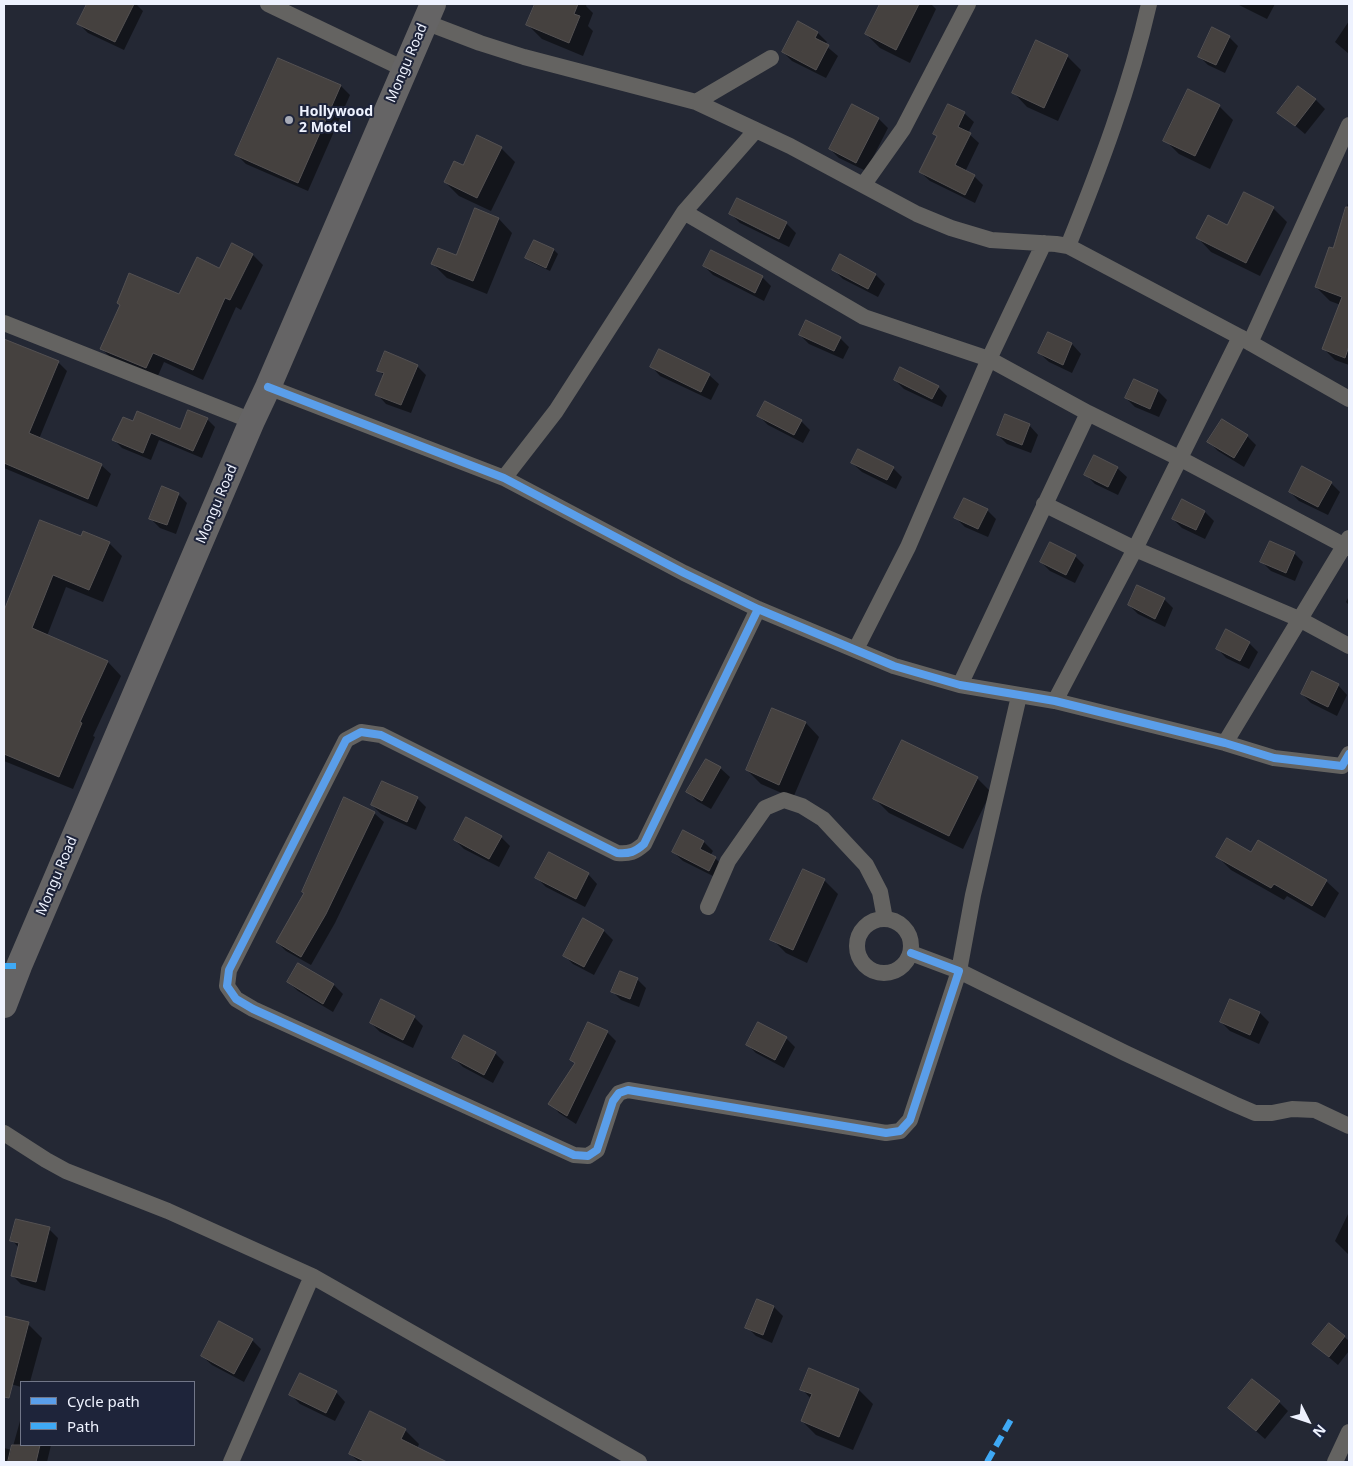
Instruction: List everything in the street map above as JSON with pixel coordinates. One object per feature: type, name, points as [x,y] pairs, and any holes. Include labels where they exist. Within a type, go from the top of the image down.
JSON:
[{"type":"main road","name":"Mongu Road","points":[[4,1005],[252,421],[429,13]]},
{"type":"street","points":[[268,4],[404,70]]},
{"type":"street","points":[[864,184],[904,129],[968,4]]},
{"type":"street","points":[[1068,246],[1097,175],[1140,44],[1149,4]]},
{"type":"street","points":[[429,13],[480,43],[524,57],[696,102],[790,146],[917,214],[951,228],[990,240],[1068,246],[1245,340],[1349,399]]},
{"type":"street","points":[[696,102],[771,58]]},
{"type":"street","points":[[1055,701],[1135,549],[1179,458],[1245,340],[1349,125]]},
{"type":"street","points":[[504,478],[556,411],[684,212],[756,130]]},
{"type":"street","points":[[684,212],[864,317],[989,359],[1088,413],[1348,544],[1300,619],[1225,744]]},
{"type":"street","points":[[856,649],[908,546],[989,359],[1044,243]]},
{"type":"street","points":[[4,323],[252,421]]},
{"type":"street","points":[[268,387],[504,478],[684,573],[758,609],[894,666],[960,685],[1055,701],[1274,758],[1347,762]]},
{"type":"street","points":[[960,685],[1088,413]]},
{"type":"street","points":[[1044,504],[1135,549],[1300,619],[1349,646]]},
{"type":"street","points":[[758,609],[644,844],[636,852],[627,854],[617,853],[381,735],[361,732],[346,740],[229,970],[227,986],[236,999],[253,1009],[574,1155],[588,1156],[598,1150],[613,1101],[619,1093],[628,1090],[886,1133],[900,1131],[910,1120],[959,970],[973,895],[1019,696]]},
{"type":"street","points":[[708,907],[728,862],[765,808],[784,800],[802,806],[823,819],[866,864],[880,892],[885,919]]},
{"type":"street","points":[[885,919],[897,922],[906,930],[911,941],[911,953],[906,963],[897,970],[887,974],[876,972],[866,967],[859,958],[857,947],[859,936],[865,927],[874,921],[885,919]]},
{"type":"street","points":[[911,953],[959,970],[1125,1053],[1256,1113],[1272,1113],[1292,1109],[1315,1110],[1349,1126]]},
{"type":"street","points":[[4,1133],[66,1171],[168,1211],[312,1276],[639,1462]]},
{"type":"street","points":[[231,1462],[312,1276]]},
{"type":"street","points":[[1336,1462],[1349,1432]]},
{"type":"building","points":[[87,4],[134,4],[115,42],[77,24]]},
{"type":"building","points":[[535,4],[578,4],[574,14],[580,16],[569,43],[526,25]]},
{"type":"building","points":[[880,4],[919,4],[896,50],[865,34]]},
{"type":"building","points":[[798,21],[818,32],[815,38],[829,45],[816,70],[782,52]]},
{"type":"building","points":[[1212,27],[1230,36],[1216,65],[1198,57]]},
{"type":"building","points":[[1036,40],[1068,55],[1044,108],[1012,93]]},
{"type":"building","points":[[278,58],[341,85],[298,183],[235,155]]},
{"type":"building","points":[[1298,86],[1316,99],[1295,126],[1277,113]]},
{"type":"building","points":[[1188,89],[1220,105],[1195,156],[1163,141]]},
{"type":"building","points":[[852,104],[879,118],[856,163],[829,149]]},
{"type":"building","points":[[948,104],[965,112],[958,127],[971,133],[955,165],[975,175],[965,195],[919,172],[937,136],[933,134]]},
{"type":"building","points":[[477,135],[502,147],[477,198],[444,182],[454,161],[463,165]]},
{"type":"building","points":[[1244,192],[1274,207],[1246,263],[1196,238],[1208,215],[1227,225]]},
{"type":"building","points":[[737,198],[787,222],[779,239],[729,214]]},
{"type":"building","points":[[1346,207],[1349,207],[1349,346],[1345,358],[1322,349],[1342,297],[1315,287],[1329,247],[1333,248]]},
{"type":"building","points":[[475,208],[499,218],[473,281],[431,264],[438,248],[456,255]]},
{"type":"building","points":[[534,240],[554,249],[546,268],[525,258]]},
{"type":"building","points":[[232,243],[253,254],[230,300],[225,298],[193,370],[153,353],[146,368],[100,349],[120,305],[117,303],[129,273],[179,294],[197,257],[219,268]]},
{"type":"building","points":[[711,250],[763,276],[755,293],[703,266]]},
{"type":"building","points":[[840,254],[876,274],[868,289],[832,270]]},
{"type":"building","points":[[806,320],[841,337],[834,351],[799,335]]},
{"type":"building","points":[[1048,332],[1072,343],[1063,365],[1038,353]]},
{"type":"building","points":[[4,339],[59,361],[29,433],[102,464],[88,499],[4,463]]},
{"type":"building","points":[[659,349],[710,374],[701,392],[650,367]]},
{"type":"building","points":[[385,351],[418,365],[401,405],[375,395],[384,373],[377,371]]},
{"type":"building","points":[[900,367],[939,386],[932,399],[894,380]]},
{"type":"building","points":[[1134,379],[1158,390],[1150,409],[1125,398]]},
{"type":"building","points":[[765,401],[802,420],[794,435],[757,416]]},
{"type":"building","points":[[188,410],[208,418],[193,451],[151,433],[143,453],[112,440],[123,417],[133,421],[137,411],[180,429]]},
{"type":"building","points":[[1005,414],[1030,424],[1022,445],[997,435]]},
{"type":"building","points":[[1222,419],[1248,435],[1234,458],[1207,442]]},
{"type":"building","points":[[858,449],[894,467],[887,480],[851,463]]},
{"type":"building","points":[[1094,455],[1118,467],[1108,487],[1084,475]]},
{"type":"building","points":[[1302,466],[1332,482],[1318,507],[1289,492]]},
{"type":"building","points":[[162,486],[179,493],[167,525],[149,519]]},
{"type":"building","points":[[964,498],[988,509],[978,529],[954,518]]},
{"type":"building","points":[[1182,499],[1205,511],[1196,530],[1172,519]]},
{"type":"building","points":[[40,520],[81,536],[83,531],[110,542],[89,590],[53,575],[32,628],[108,661],[80,722],[82,723],[59,777],[4,754],[4,611]]},
{"type":"building","points":[[1270,541],[1295,552],[1286,573],[1260,562]]},
{"type":"building","points":[[1050,542],[1076,555],[1066,575],[1040,562]]},
{"type":"building","points":[[1137,585],[1165,598],[1155,619],[1128,605]]},
{"type":"building","points":[[1226,629],[1250,642],[1240,661],[1216,649]]},
{"type":"building","points":[[1312,671],[1339,684],[1328,707],[1301,694]]},
{"type":"building","points":[[772,708],[806,722],[779,785],[746,770]]},
{"type":"building","points":[[902,740],[978,777],[949,836],[873,799]]},
{"type":"building","points":[[706,759],[721,767],[702,801],[686,792]]},
{"type":"building","points":[[382,781],[418,797],[407,822],[371,805]]},
{"type":"building","points":[[344,797],[375,812],[326,914],[301,957],[276,942],[304,893],[302,892]]},
{"type":"building","points":[[466,817],[502,836],[489,859],[454,840]]},
{"type":"building","points":[[683,830],[704,841],[700,849],[716,857],[709,871],[672,852]]},
{"type":"building","points":[[1227,838],[1251,852],[1258,840],[1327,880],[1312,906],[1274,884],[1271,888],[1216,857]]},
{"type":"building","points":[[549,852],[589,873],[576,899],[535,878]]},
{"type":"building","points":[[803,869],[825,879],[793,950],[770,940]]},
{"type":"building","points":[[583,918],[604,930],[584,967],[563,956]]},
{"type":"building","points":[[298,963],[334,984],[323,1004],[287,982]]},
{"type":"building","points":[[620,971],[638,978],[630,999],[611,992]]},
{"type":"building","points":[[381,999],[415,1016],[403,1040],[370,1023]]},
{"type":"building","points":[[1230,999],[1260,1012],[1250,1035],[1220,1022]]},
{"type":"building","points":[[588,1022],[608,1031],[567,1116],[548,1104],[575,1063],[570,1060]]},
{"type":"building","points":[[758,1022],[787,1037],[775,1060],[746,1045]]},
{"type":"building","points":[[464,1035],[496,1052],[484,1075],[452,1058]]},
{"type":"building","points":[[16,1219],[50,1227],[36,1282],[11,1276],[19,1243],[10,1241]]},
{"type":"building","points":[[757,1299],[774,1306],[763,1335],[745,1328]]},
{"type":"building","points":[[4,1316],[29,1322],[9,1398],[4,1397]]},
{"type":"building","points":[[219,1321],[253,1339],[234,1374],[201,1356]]},
{"type":"building","points":[[1329,1323],[1345,1336],[1329,1357],[1312,1344]]},
{"type":"building","points":[[809,1368],[859,1389],[839,1437],[801,1421],[812,1394],[800,1390]]},
{"type":"building","points":[[300,1373],[337,1391],[326,1413],[289,1395]]},
{"type":"building","points":[[1252,1379],[1280,1401],[1256,1431],[1228,1408]]},
{"type":"building","points":[[370,1411],[406,1429],[401,1439],[447,1462],[366,1462],[349,1454]]},
{"type":"building","points":[[12,1445],[40,1446],[36,1462],[8,1462]]},
{"type":"marked path","points":[[4,966],[19,966]]},
{"type":"marked path","points":[[987,1462],[1013,1416]]},
{"type":"cycle path","points":[[268,387],[504,478],[684,573],[758,609],[894,666],[960,685],[1055,701],[1225,743],[1274,758],[1342,766],[1349,754]]},
{"type":"cycle path","points":[[758,609],[644,844],[632,852],[617,853],[381,735],[361,732],[346,740],[229,970],[227,986],[236,999],[253,1009],[574,1155],[588,1156],[597,1150],[613,1101],[619,1093],[628,1090],[886,1133],[900,1131],[910,1120],[959,971],[911,953]]},
{"type":"place","name":"Hollywood 2 Motel","points":[[289,120]]}]
